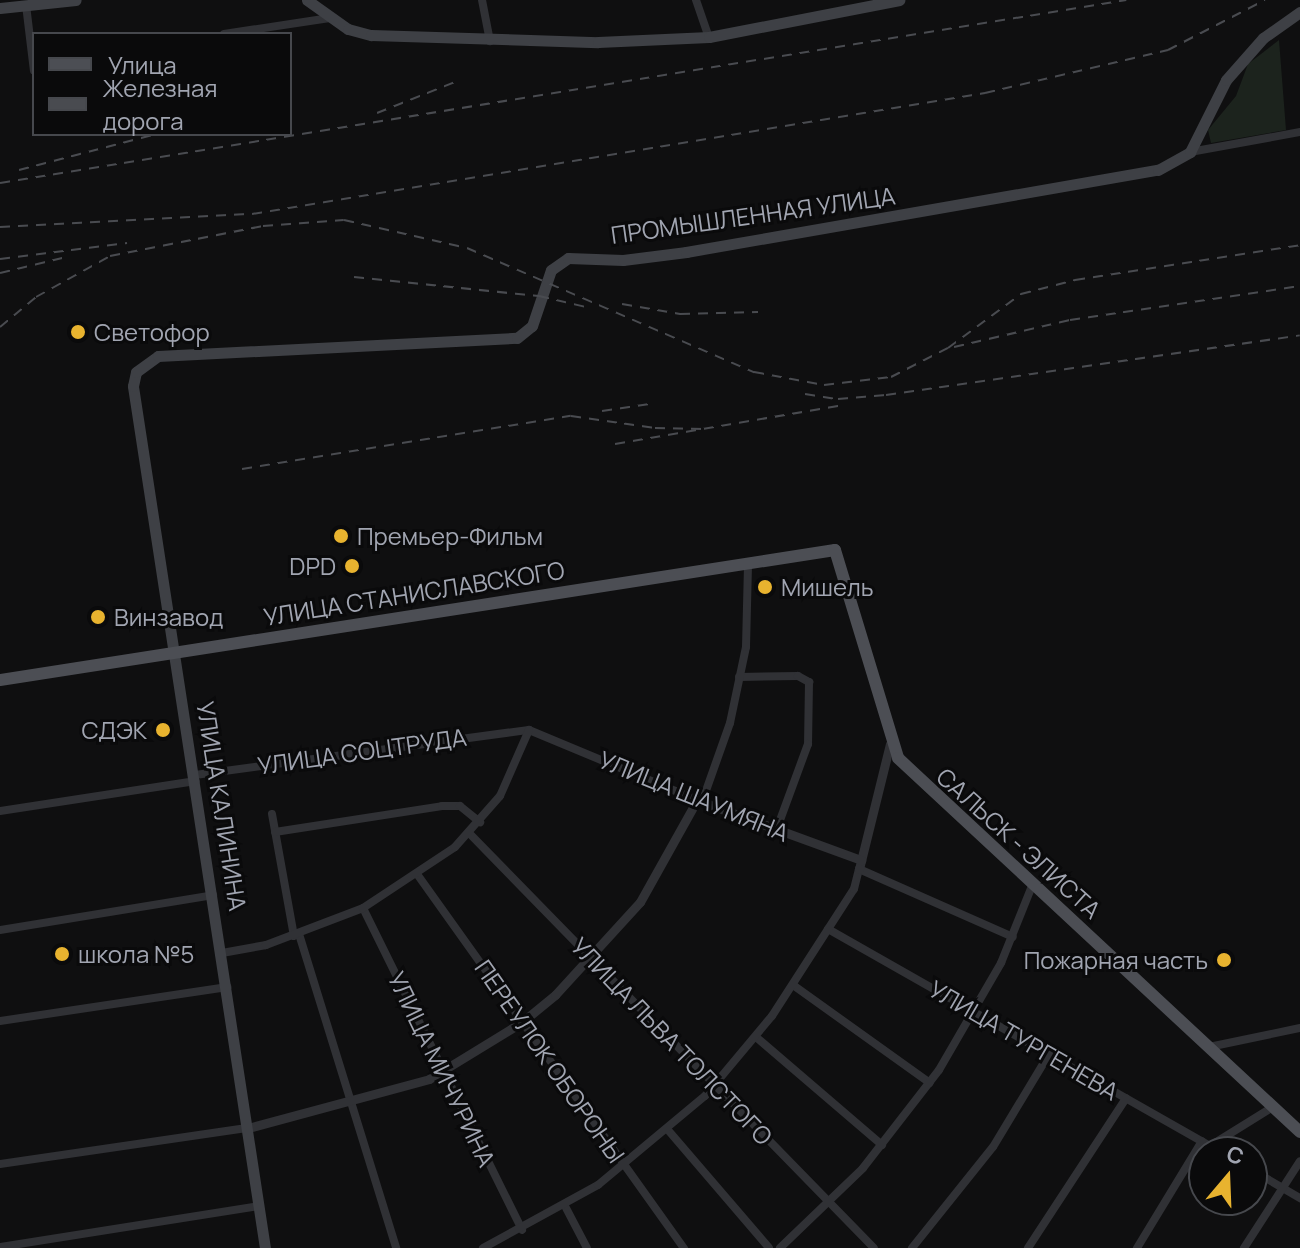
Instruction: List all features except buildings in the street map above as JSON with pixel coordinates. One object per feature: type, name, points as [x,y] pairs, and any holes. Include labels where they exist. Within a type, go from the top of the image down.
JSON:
[{"type":"main road","points":[[0,8],[76,0]]},
{"type":"main road","points":[[307,0],[330,18],[371,35],[490,41],[709,37],[876,2],[899,0]]},
{"type":"main road","points":[[1190,152],[1226,80],[1263,38],[1300,12]]},
{"type":"main road","name":"ПРОМЫШЛЕННАЯ УЛИЦА","points":[[136,372],[158,356],[517,338],[532,326],[551,270],[568,258],[623,260],[839,227],[1158,170],[1190,152]]},
{"type":"main road","name":"УЛИЦА КАЛИНИНА","points":[[136,372],[133,386],[214,895],[265,1248]]},
{"type":"main road","name":"УЛИЦА СТАНИСЛАВСКОГО","points":[[0,680],[835,550],[890,744]]},
{"type":"main road","name":"САЛЬСК - ЭЛИСТА","points":[[890,744],[918,781],[1300,1132]]},
{"type":"street","points":[[482,0],[490,41]]},
{"type":"street","points":[[696,0],[709,37]]},
{"type":"street","points":[[26,5],[32,48]]},
{"type":"street","points":[[237,32],[330,18]]},
{"type":"street","points":[[1190,152],[1300,132]]},
{"type":"street","points":[[0,1164],[248,1128],[351,1104],[442,1072],[522,1022],[591,958],[655,882],[699,801],[746,647],[748,565]]},
{"type":"street","points":[[739,677],[798,676],[809,682],[808,744],[776,831]]},
{"type":"street","points":[[222,953],[296,935],[363,908],[417,874],[470,834],[480,822],[500,796],[529,730]]},
{"type":"street","name":"УЛИЦА СОЦТРУДА","points":[[0,811],[196,778],[529,730]]},
{"type":"street","name":"УЛИЦА ШАУМЯНА","points":[[529,730],[860,864],[1013,937]]},
{"type":"street","points":[[483,1248],[565,1206],[625,1166],[715,1085],[756,1037],[854,889],[890,744]]},
{"type":"street","points":[[275,832],[442,806],[460,806],[480,822]]},
{"type":"street","points":[[272,814],[296,935],[396,1248]]},
{"type":"street","name":"УЛИЦА ЛЬВА ТОЛСТОГО","points":[[470,834],[874,1248]]},
{"type":"street","name":"ПЕРЕУЛОК ОБОРОНЫ","points":[[417,874],[684,1248]]},
{"type":"street","points":[[780,1248],[830,1202],[882,1145],[930,1083],[975,1012],[1013,937],[1032,886]]},
{"type":"street","points":[[0,930],[214,895]]},
{"type":"street","name":"УЛИЦА МИЧУРИНА","points":[[363,908],[522,1230]]},
{"type":"street","name":"УЛИЦА ТУРГЕНЕВА","points":[[828,929],[1192,1136]]},
{"type":"street","points":[[793,985],[930,1083]]},
{"type":"street","points":[[0,1021],[227,987]]},
{"type":"street","points":[[1209,1047],[1300,1028]]},
{"type":"street","points":[[756,1037],[882,1145]]},
{"type":"street","points":[[912,1248],[993,1147],[1049,1054]]},
{"type":"street","points":[[1028,1248],[1126,1098]]},
{"type":"street","points":[[1220,1136],[1273,1107]]},
{"type":"street","points":[[668,1130],[769,1248]]},
{"type":"street","points":[[1244,1248],[1300,1161]]},
{"type":"street","points":[[1137,1248],[1188,1171]]},
{"type":"street","points":[[1268,1179],[1300,1198]]},
{"type":"street","points":[[0,1247],[259,1206]]},
{"type":"street","points":[[565,1206],[587,1248]]},
{"type":"shaded area","points":[[1279,40],[1286,130],[1211,143],[1208,130],[1236,96],[1248,64]]},
{"type":"railway","points":[[292,136],[1126,0]]},
{"type":"railway","points":[[0,227],[252,214],[985,93],[1168,50],[1265,0]]},
{"type":"railway","points":[[377,113],[460,80]]},
{"type":"railway","points":[[19,170],[148,136]]},
{"type":"railway","points":[[0,183],[289,136]]},
{"type":"railway","points":[[0,327],[36,297],[110,256],[263,226],[344,220],[467,248],[754,372],[824,385],[891,377],[948,348],[1021,294],[1075,280],[1300,245]]},
{"type":"railway","points":[[0,259],[127,243]]},
{"type":"railway","points":[[0,273],[62,258]]},
{"type":"railway","points":[[354,277],[539,296],[590,308]]},
{"type":"railway","points":[[954,347],[1070,320],[1300,286]]},
{"type":"railway","points":[[622,304],[680,314],[758,312]]},
{"type":"railway","points":[[805,394],[838,399],[886,395],[1300,335]]},
{"type":"railway","points":[[602,411],[649,404]]},
{"type":"railway","points":[[615,444],[844,405]]},
{"type":"railway","points":[[242,469],[571,416],[655,428],[704,429]]},
{"type":"place","name":"Светофор","points":[[78,332]]},
{"type":"place","name":"Премьер-Фильм","points":[[341,536]]},
{"type":"place","name":"DPD","points":[[352,566]]},
{"type":"place","name":"Мишель","points":[[765,587]]},
{"type":"place","name":"Винзавод","points":[[98,617]]},
{"type":"place","name":"СДЭК","points":[[163,730]]},
{"type":"place","name":"школа №5","points":[[62,954]]},
{"type":"place","name":"Пожарная часть","points":[[1224,960]]}]
